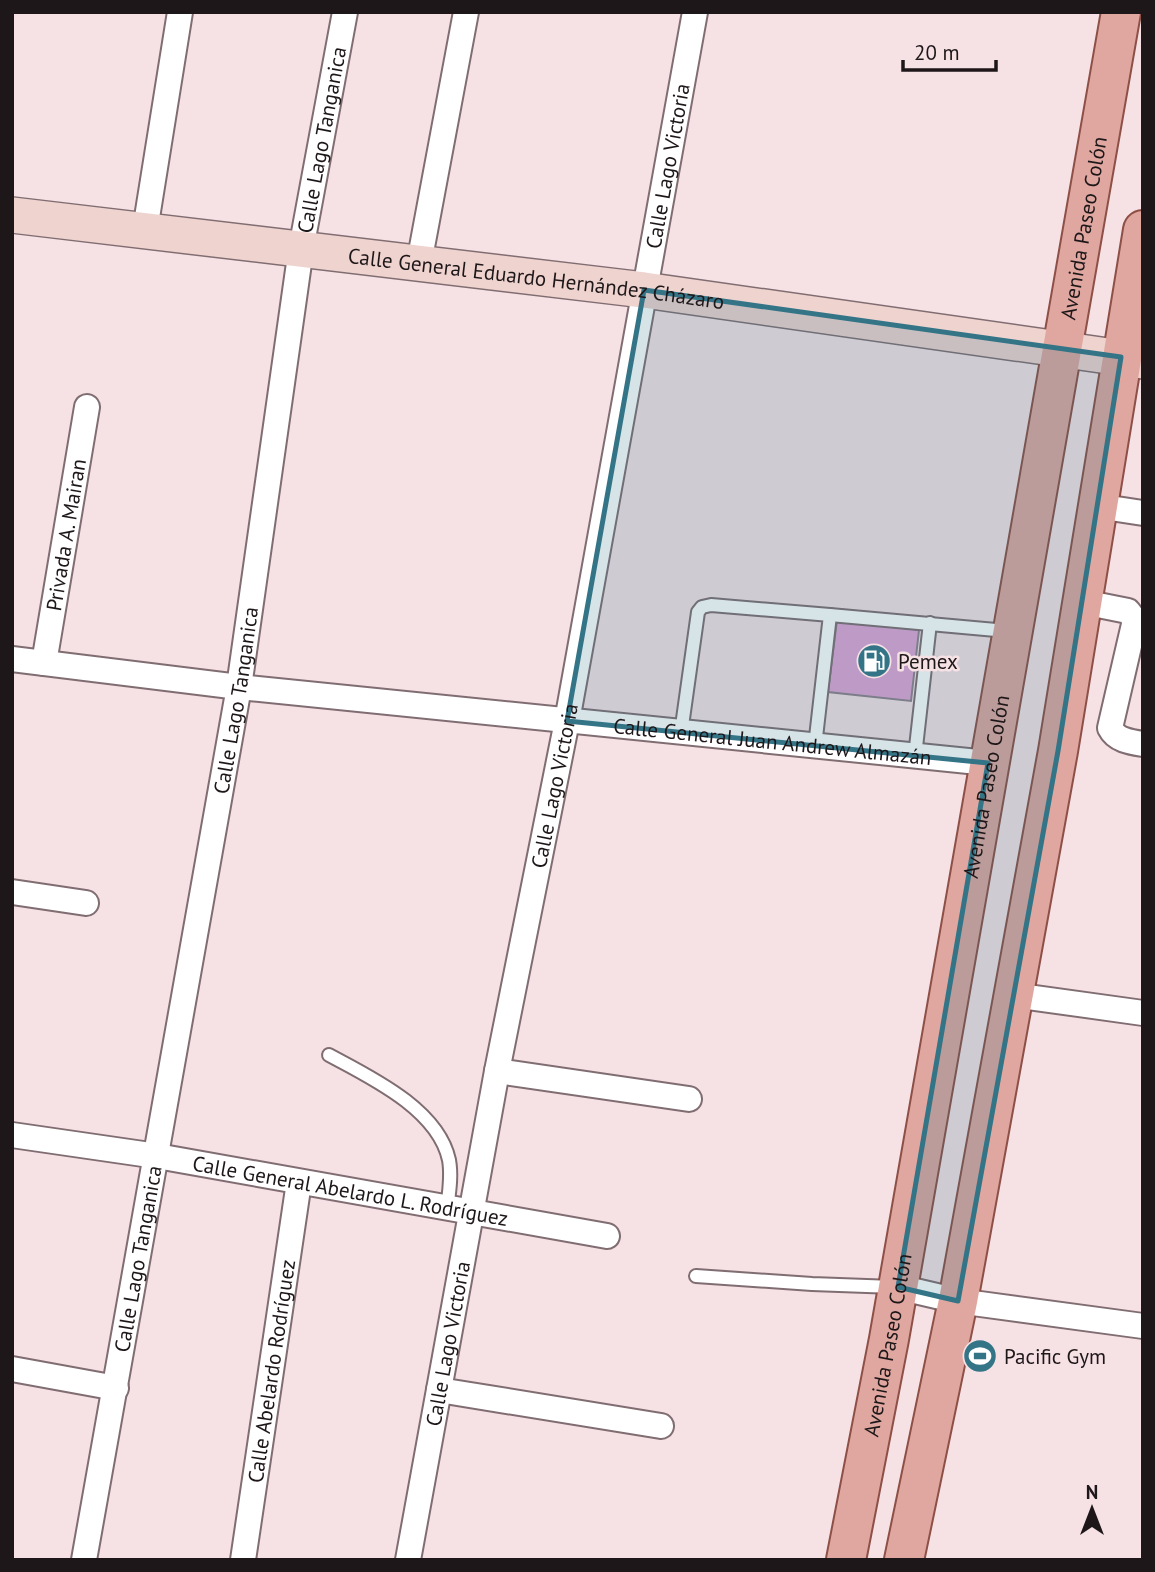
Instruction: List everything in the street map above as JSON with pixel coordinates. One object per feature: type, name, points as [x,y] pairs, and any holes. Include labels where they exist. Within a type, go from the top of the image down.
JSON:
[{"type":"main road","name":"Avenida Paseo Colón","points":[[848,1551],[898,1287],[1121,12]]},
{"type":"main road","name":"Calle General Eduardo Hernández Cházaro","points":[[12,215],[644,290],[1132,359]]},
{"type":"main road","points":[[848,1551],[905,1556],[958,1301],[1014,995],[1083,602],[1097,506],[1132,359],[1143,230]]},
{"type":"street","points":[[145,230],[180,12]]},
{"type":"street","name":"Calle Lago Tanganica","points":[[84,1560],[239,687],[302,248],[345,12]]},
{"type":"street","points":[[419,263],[466,12]]},
{"type":"street","name":"Calle Lago Victoria","points":[[408,1560],[497,1071],[567,721],[695,12]]},
{"type":"street","name":"Privada A. Mairan","points":[[44,663],[87,407]]},
{"type":"street","points":[[1097,506],[1143,513]]},
{"type":"street","points":[[1083,602],[1128,611],[1135,620],[1110,727],[1113,734],[1120,738],[1138,743]]},
{"type":"street","name":"Calle General Juan Andrew Almazán","points":[[12,659],[239,687],[988,763]]},
{"type":"street","points":[[12,892],[86,903]]},
{"type":"street","points":[[1014,995],[1143,1013]]},
{"type":"street","points":[[497,1071],[689,1099]]},
{"type":"street","name":"Calle General Abelardo L. Rodríguez","points":[[12,1135],[157,1156],[607,1236]]},
{"type":"street","name":"Calle Abelardo Rodríguez","points":[[243,1560],[299,1182]]},
{"type":"street","points":[[898,1287],[958,1301],[1143,1326]]},
{"type":"street","points":[[12,1369],[116,1388]]},
{"type":"street","points":[[439,1390],[661,1426]]},
{"type":"lane","points":[[681,733],[698,612],[702,607],[710,605],[1011,632]]},
{"type":"lane","points":[[815,746],[830,615]]},
{"type":"lane","points":[[915,756],[930,624]]},
{"type":"lane","points":[[329,1055],[382,1083],[412,1107],[435,1131],[449,1159],[447,1209]]},
{"type":"lane","points":[[696,1276],[898,1287]]},
{"type":"highlighted area","points":[[644,290],[1121,357],[1058,751],[958,1301],[898,1287],[988,763],[567,721]]},
{"type":"building","name":"Pemex","points":[[837,620],[919,630],[911,701],[828,692]]},
{"type":"place","name":"Pemex","points":[[874,661]]},
{"type":"place","name":"Pacific Gym","points":[[980,1356]]}]
